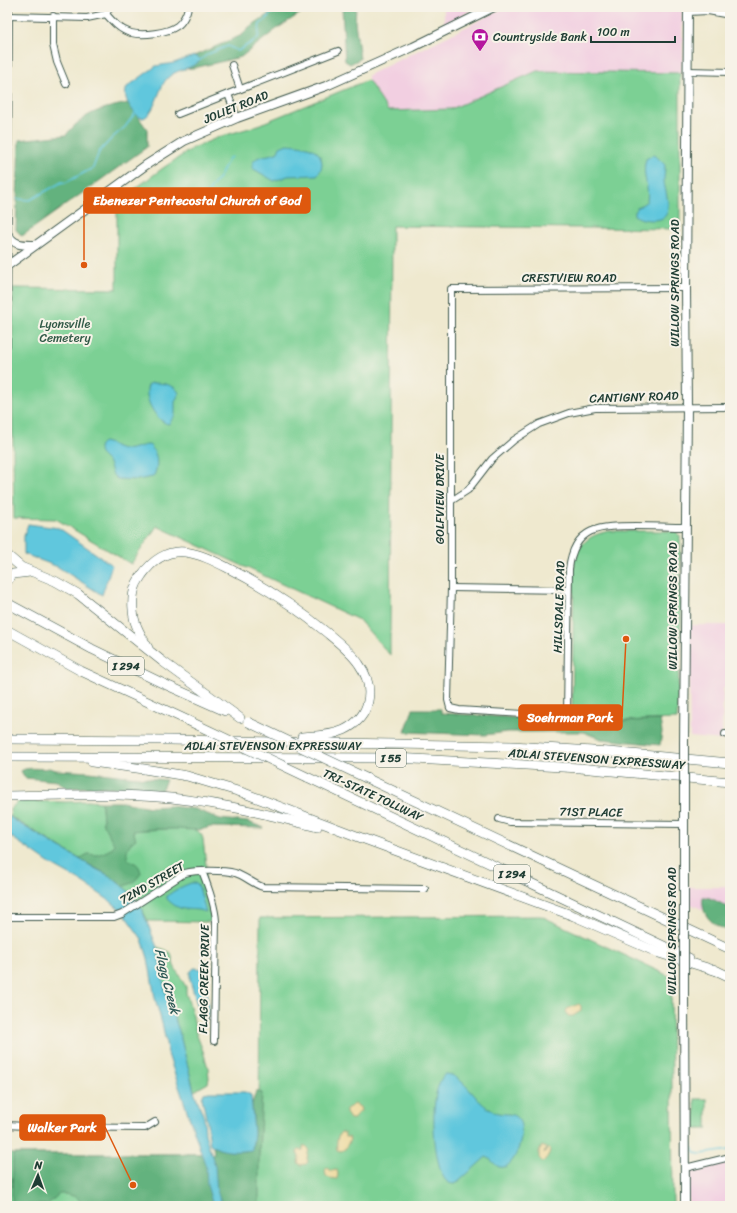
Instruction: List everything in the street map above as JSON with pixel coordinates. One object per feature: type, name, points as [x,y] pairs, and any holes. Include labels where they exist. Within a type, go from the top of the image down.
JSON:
[{"type":"highway","points":[[148,648],[136,626],[132,604],[136,585],[147,568],[157,559],[167,554],[185,552],[206,557],[246,577],[271,592],[320,627],[337,641],[359,663],[366,677],[370,692],[366,708],[356,722],[343,730],[324,736],[255,741]]},
{"type":"highway","points":[[7,555],[22,567],[55,581],[78,594],[244,720]]},
{"type":"highway","points":[[7,581],[13,574],[34,572]]},
{"type":"highway","name":"TRI-STATE TOLLWAY","points":[[11,606],[92,649],[162,683],[244,720],[730,949]]},
{"type":"highway","name":"TRI-STATE TOLLWAY","points":[[11,632],[81,671],[730,977]]},
{"type":"highway","name":"ADLAI STEVENSON EXPRESSWAY","points":[[7,739],[408,743],[512,746],[608,752],[730,763]]},
{"type":"highway","name":"ADLAI STEVENSON EXPRESSWAY","points":[[7,757],[396,758],[580,768],[730,782]]},
{"type":"highway","points":[[51,757],[187,776],[244,793],[574,916],[659,953],[717,971]]},
{"type":"highway","points":[[7,796],[109,794],[172,798],[241,809],[359,837]]},
{"type":"main road","name":"JOLIET ROAD","points":[[7,265],[146,165],[184,141],[237,118],[326,86],[413,47],[494,7]]},
{"type":"main road","name":"WILLOW SPRINGS ROAD","points":[[685,1206],[684,743],[688,9]]},
{"type":"main road","points":[[7,233],[13,242],[18,244],[35,245]]},
{"type":"street","points":[[7,345],[9,7]]},
{"type":"street","points":[[9,16],[87,18],[106,14],[110,7]]},
{"type":"street","points":[[106,14],[116,25],[131,33],[148,34],[162,32],[178,26],[186,15],[188,7]]},
{"type":"street","points":[[688,9],[730,15]]},
{"type":"street","points":[[54,16],[53,45],[57,62],[66,84]]},
{"type":"street","points":[[178,114],[338,51]]},
{"type":"street","points":[[232,65],[240,89]]},
{"type":"street","points":[[688,71],[730,72]]},
{"type":"street","points":[[228,94],[237,118]]},
{"type":"street","name":"CRESTVIEW ROAD","points":[[451,289],[686,288]]},
{"type":"street","name":"GOLFVIEW DRIVE","points":[[451,289],[451,588],[448,700],[450,708],[459,710],[556,716],[567,715]]},
{"type":"street","name":"CANTIGNY ROAD","points":[[450,501],[468,490],[492,459],[514,440],[539,424],[569,413],[595,408],[730,407]]},
{"type":"street","name":"HILLSDALE ROAD","points":[[567,715],[568,590],[569,569],[573,551],[587,533],[598,528],[686,527]]},
{"type":"street","points":[[451,588],[568,590]]},
{"type":"street","name":"71ST PLACE","points":[[500,818],[510,822],[684,824]]},
{"type":"street","name":"72ND STREET","points":[[7,917],[114,917],[122,914],[185,874],[194,871],[234,873],[263,887],[425,889]]},
{"type":"street","name":"FLAGG CREEK DRIVE","points":[[202,871],[209,887],[216,913],[214,1041]]},
{"type":"street","points":[[7,1125],[43,1127],[145,1128],[155,1122]]},
{"type":"street","points":[[685,1168],[730,1157]]},
{"type":"shaded area","points":[[444,7],[478,7],[444,24]]},
{"type":"shaded area","points":[[507,7],[682,7],[683,58],[680,73],[537,71],[451,109],[388,111],[368,80],[368,75]]},
{"type":"shaded area","points":[[689,625],[730,625],[730,687],[723,688],[722,740],[690,737]]},
{"type":"shaded area","points":[[687,887],[730,887],[730,922],[686,902]]},
{"type":"shaded area","points":[[730,1161],[730,1206],[688,1206],[688,1169]]},
{"type":"green space","points":[[280,7],[310,7],[278,28],[241,57],[194,68],[182,69],[193,66],[198,57],[194,56],[242,35],[249,27]]},
{"type":"green space","points":[[342,7],[356,7],[355,22],[360,59],[350,64],[345,61]]},
{"type":"green space","name":"Lyonsville Cemetery","points":[[537,71],[680,73],[680,229],[392,226],[390,655],[359,620],[157,526],[131,564],[56,519],[14,518],[12,373],[13,288],[117,289],[117,202],[193,148],[219,137],[253,127],[368,80],[388,111],[451,109]]},
{"type":"green space","points":[[128,103],[147,129],[147,147],[22,236],[16,230],[19,140],[66,135],[73,127],[87,116],[109,107]]},
{"type":"green space","points":[[610,531],[675,531],[680,536],[681,618],[677,719],[587,722],[572,721],[574,560],[579,548],[587,540],[597,534]]},
{"type":"green space","points":[[413,709],[441,709],[441,713],[587,722],[660,720],[662,732],[660,745],[601,739],[583,732],[507,732],[485,735],[405,732]]},
{"type":"green space","points":[[49,768],[56,770],[166,780],[161,790],[104,787],[66,788],[57,781],[25,778],[21,771],[27,769]]},
{"type":"green space","points":[[19,801],[100,802],[102,805],[103,824],[143,830],[181,828],[197,830],[203,839],[206,866],[204,884],[212,922],[148,921],[133,896],[120,884],[11,817],[10,809]]},
{"type":"green space","points":[[100,802],[122,802],[151,807],[169,806],[195,809],[220,819],[248,822],[264,828],[210,827],[197,830],[159,829],[133,831],[136,839],[129,846],[127,854],[129,861],[137,865],[141,873],[134,882],[123,886],[110,876],[79,859],[88,854],[96,855],[113,848],[114,844],[103,824],[102,805]]},
{"type":"green space","points":[[703,897],[713,899],[730,908],[730,931],[719,927],[709,919],[704,909]]},
{"type":"green space","points":[[541,916],[671,977],[673,1206],[7,1206],[7,1154],[259,1154],[260,918]]},
{"type":"green space","points":[[157,947],[171,953],[174,966],[186,987],[186,993],[193,1016],[196,1033],[208,1068],[208,1083],[194,1091],[179,1031],[165,990]]},
{"type":"green space","points":[[256,1091],[262,1093],[259,1154],[259,1206],[83,1206],[77,1198],[67,1194],[59,1194],[47,1205],[12,1204],[13,1154],[214,1154],[213,1146],[232,1151],[252,1150],[254,1133],[252,1104]]},
{"type":"green space","points":[[695,1099],[707,1099],[707,1129],[695,1129]]},
{"type":"sand","points":[[579,1004],[581,1006],[581,1011],[573,1016],[568,1016],[566,1012],[567,1009]]},
{"type":"sand","points":[[355,1104],[360,1107],[361,1111],[354,1119],[350,1119],[346,1113],[346,1109]]},
{"type":"sand","points":[[341,1132],[345,1133],[345,1137],[349,1137],[350,1140],[345,1149],[341,1151],[337,1150],[337,1146],[338,1138]]},
{"type":"sand","points":[[303,1146],[306,1146],[309,1149],[307,1158],[308,1162],[301,1165],[298,1163],[299,1157],[297,1152],[299,1150],[303,1150]]},
{"type":"sand","points":[[542,1146],[546,1148],[544,1154],[548,1148],[550,1150],[549,1155],[543,1162],[539,1158],[539,1152]]},
{"type":"sand","points":[[327,1168],[331,1171],[337,1170],[337,1179],[326,1176],[325,1170]]},
{"type":"water","points":[[194,56],[201,60],[197,64],[169,77],[165,81],[153,107],[147,116],[143,118],[138,117],[126,99],[127,87],[156,66],[174,63]]},
{"type":"water","points":[[287,144],[304,146],[318,153],[321,157],[322,167],[317,175],[288,176],[274,181],[252,168],[254,160],[276,153],[280,147]]},
{"type":"water","points":[[653,155],[665,165],[664,181],[668,206],[665,216],[660,219],[650,220],[634,215],[634,212],[647,201],[648,196],[644,170],[646,159]]},
{"type":"water","points":[[153,383],[171,386],[179,393],[175,402],[175,415],[169,424],[164,422],[155,414],[149,402],[147,389],[149,384]]},
{"type":"water","points":[[104,442],[126,449],[149,445],[154,451],[157,460],[153,477],[137,480],[117,479],[113,475],[109,463],[100,454],[99,447]]},
{"type":"water","points":[[28,524],[59,528],[112,565],[102,595],[58,567],[24,554],[24,536]]},
{"type":"water","points":[[7,815],[110,876],[127,890],[141,907],[157,947],[165,990],[179,1031],[194,1091],[204,1117],[205,1134],[215,1166],[217,1191],[223,1206],[213,1206],[207,1185],[206,1167],[168,1054],[163,1027],[155,998],[148,958],[142,939],[121,910],[110,901],[84,883],[50,864],[7,834]]},
{"type":"water","points":[[191,883],[195,883],[199,887],[206,912],[200,910],[182,909],[167,899],[167,896],[173,892]]},
{"type":"water","points":[[194,968],[203,969],[207,976],[208,1015],[205,1022],[202,1021],[190,980],[190,972]]},
{"type":"water","points":[[445,1074],[457,1078],[479,1101],[493,1111],[511,1115],[518,1119],[521,1124],[521,1138],[517,1153],[509,1164],[504,1167],[498,1167],[486,1157],[457,1183],[454,1184],[447,1182],[443,1176],[437,1154],[434,1124],[436,1094],[440,1082]]},
{"type":"water","points":[[245,1092],[251,1095],[254,1133],[252,1150],[224,1150],[210,1144],[202,1098],[204,1093]]},
{"type":"waterway","points":[[199,61],[208,54],[228,46],[238,51],[258,38],[260,24],[266,20],[270,14],[283,7]]},
{"type":"waterway","points":[[17,199],[30,200],[62,182],[65,183],[93,168],[99,152],[125,127],[136,112]]},
{"type":"waterway","points":[[203,199],[220,176],[229,158],[232,157]]},
{"type":"waterway","points":[[188,207],[201,200],[226,202],[238,197],[246,197],[251,199]]},
{"type":"waterway","points":[[691,1143],[694,1153],[701,1154],[730,1150]]},
{"type":"place","name":"Countryside Bank","points":[[480,52]]},
{"type":"place","name":"Ebenezer Pentecostal Church of God","points":[[84,265]]},
{"type":"place","name":"Soehrman Park","points":[[626,639]]},
{"type":"place","name":"Walker Park","points":[[133,1185]]},
{"type":"water label","name":"Flagg Creek","points":[[168,981]]}]
